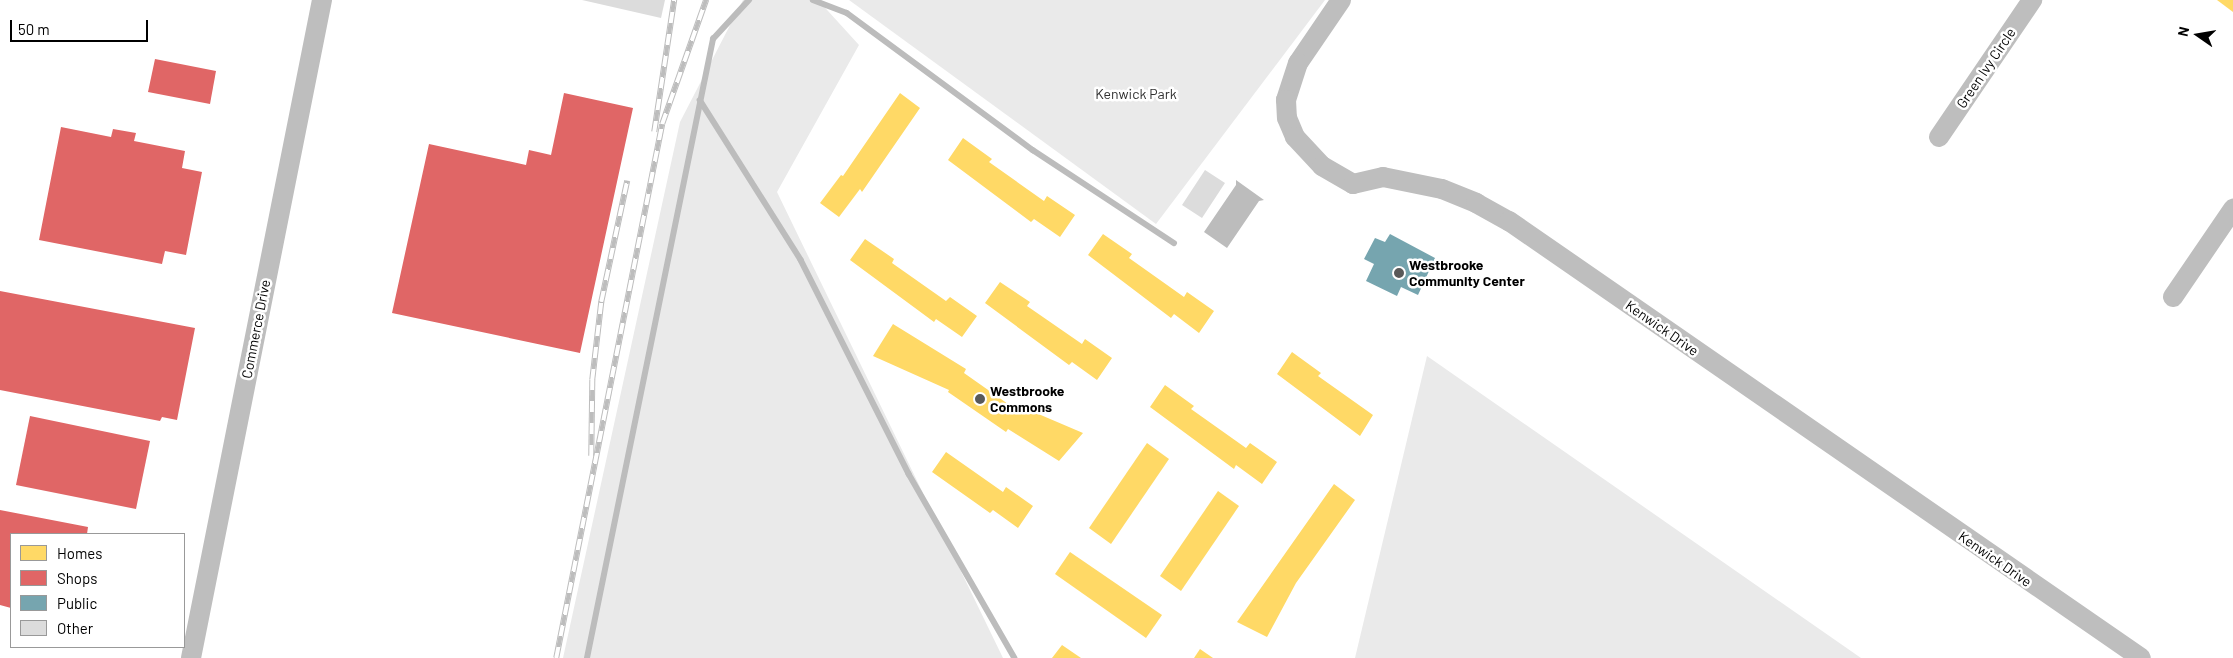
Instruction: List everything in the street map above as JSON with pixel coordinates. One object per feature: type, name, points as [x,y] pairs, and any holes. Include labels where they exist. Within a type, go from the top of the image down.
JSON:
[{"type":"street","name":"Commerce Drive","points":[[191,658],[322,0]]},
{"type":"street","name":"Kenwick Drive","points":[[1341,0],[1298,63],[1286,100],[1287,118],[1295,137],[1322,166],[1353,184],[1383,178],[1442,189],[1476,202],[1509,221],[2141,658]]},
{"type":"street","name":"Green Ivy Circle","points":[[1939,137],[2032,0]]},
{"type":"street","points":[[2172,297],[2233,209]]},
{"type":"green space","points":[[743,0],[818,0],[859,45],[777,192],[1003,658],[563,658],[680,122]]},
{"type":"green space","name":"Kenwick Park","points":[[849,0],[1325,0],[1156,224]]},
{"type":"green space","points":[[1427,356],[1861,658],[1355,658]]},
{"type":"shaded area","points":[[1236,180],[1264,200],[1259,201],[1227,248],[1204,232],[1236,185]]},
{"type":"building: Homes","points":[[2217,0],[2233,0],[2233,12]]},
{"type":"building: Homes","points":[[900,93],[920,108],[862,192],[860,189],[839,217],[820,203],[841,175],[843,176]]},
{"type":"building: Homes","points":[[963,138],[992,159],[989,162],[1044,201],[1047,196],[1075,215],[1060,237],[1034,219],[1031,222],[948,160]]},
{"type":"building: Homes","points":[[1103,234],[1132,254],[1129,258],[1184,297],[1187,292],[1214,311],[1199,333],[1174,314],[1171,318],[1088,255]]},
{"type":"building: Homes","points":[[865,239],[894,259],[892,263],[946,301],[950,297],[977,316],[962,337],[936,319],[934,322],[850,260]]},
{"type":"building: Homes","name":"Westbrooke Commons","points":[[1000,282],[1030,302],[1027,306],[1082,344],[1085,339],[1112,358],[1097,380],[1072,362],[1069,365],[985,303]]},
{"type":"building: Homes","name":"Westbrooke Commons","points":[[893,324],[966,369],[964,373],[1018,411],[1022,407],[1083,433],[1059,461],[1008,429],[1006,432],[948,392],[949,390],[873,356]]},
{"type":"building: Homes","points":[[1292,352],[1321,373],[1318,376],[1373,415],[1360,436],[1277,374]]},
{"type":"building: Homes","points":[[1165,385],[1194,406],[1191,409],[1246,448],[1250,443],[1277,462],[1262,484],[1236,465],[1234,469],[1150,407]]},
{"type":"building: Homes","points":[[1147,443],[1169,459],[1111,544],[1089,528]]},
{"type":"building: Homes","points":[[946,452],[1003,492],[1006,487],[1033,506],[1018,528],[993,510],[990,513],[932,472]]},
{"type":"building: Homes","points":[[1334,484],[1355,500],[1296,583],[1267,637],[1237,622]]},
{"type":"building: Homes","points":[[1218,491],[1239,506],[1181,591],[1160,576]]},
{"type":"building: Homes","points":[[1070,552],[1162,615],[1146,638],[1055,574]]},
{"type":"building: Homes","points":[[1062,645],[1081,658],[1052,658]]},
{"type":"building: Homes","points":[[1200,649],[1213,658],[1194,658]]},
{"type":"building: Shops","points":[[155,59],[216,71],[210,104],[148,92]]},
{"type":"building: Shops","points":[[564,93],[633,108],[580,353],[392,313],[429,144],[526,165],[529,150],[551,155]]},
{"type":"building: Shops","points":[[61,127],[111,137],[113,129],[136,133],[134,141],[185,151],[182,168],[202,172],[186,255],[165,251],[162,264],[39,240]]},
{"type":"building: Shops","points":[[0,291],[195,328],[177,420],[162,417],[160,421],[0,390]]},
{"type":"building: Shops","points":[[30,416],[150,441],[136,509],[16,485]]},
{"type":"building: Shops","points":[[0,510],[88,527],[87,533],[10,533],[10,608],[0,605]]},
{"type":"building: Public","name":"Westbrooke Community Center","points":[[1390,234],[1435,258],[1418,295],[1401,287],[1397,296],[1366,281],[1374,264],[1364,259],[1375,238],[1385,242]]},
{"type":"building: Other","points":[[582,0],[665,0],[661,18]]},
{"type":"building: Other","points":[[1205,170],[1225,183],[1202,218],[1182,205]]},
{"type":"waterway","points":[[587,658],[713,39],[749,0]]},
{"type":"waterway","points":[[813,0],[847,13],[1033,150],[1174,243]]},
{"type":"waterway","points":[[700,100],[801,260],[909,474],[1015,658]]},
{"type":"railway","points":[[654,132],[674,0]]},
{"type":"railway","points":[[556,658],[662,124],[706,0]]},
{"type":"railway","points":[[591,456],[592,380],[601,302],[627,181]]},
{"type":"place","name":"Westbrooke Community Center","points":[[1399,273]]},
{"type":"place","name":"Westbrooke Commons","points":[[980,399]]}]
